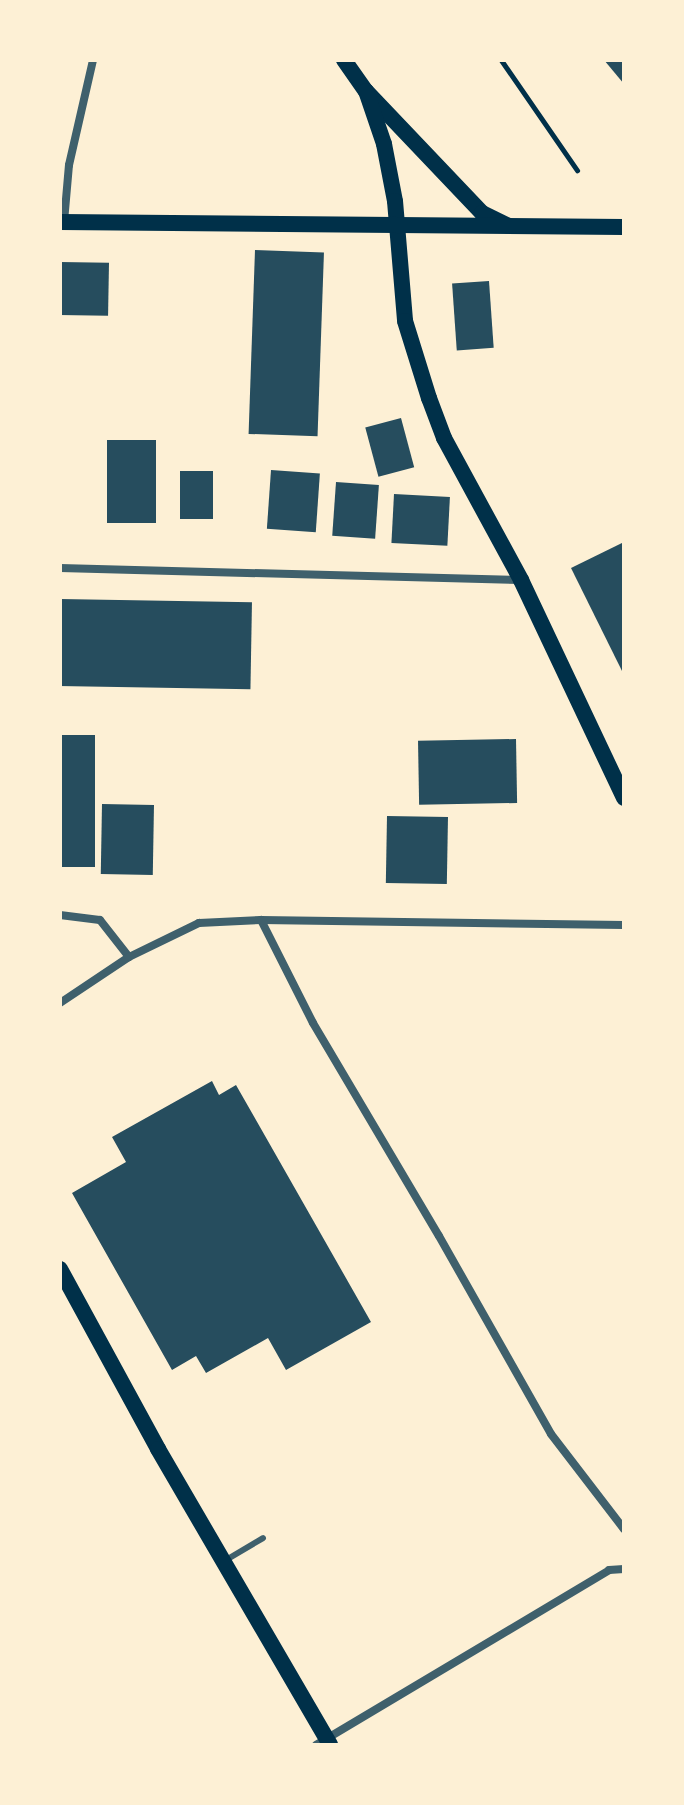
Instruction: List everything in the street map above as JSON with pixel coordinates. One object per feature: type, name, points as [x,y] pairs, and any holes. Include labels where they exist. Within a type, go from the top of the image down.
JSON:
[{"type":"main road","points":[[344,60],[366,91],[482,213],[514,229]]},
{"type":"main road","points":[[366,91],[384,144],[397,227],[400,288],[415,359],[444,438],[521,580],[624,798]]},
{"type":"main road","points":[[62,222],[514,229],[624,227]]},
{"type":"main road","points":[[60,1269],[324,1743]]},
{"type":"street","points":[[62,222],[69,165],[93,60]]},
{"type":"street","points":[[60,568],[521,580]]},
{"type":"street","points":[[60,915],[100,920],[129,957]]},
{"type":"street","points":[[261,920],[313,1023],[551,1434],[624,1529]]},
{"type":"street","points":[[60,1003],[129,957],[199,923],[261,920],[624,925]]},
{"type":"street","points":[[324,1743],[609,1570],[624,1569]]},
{"type":"lane","points":[[223,1562],[263,1538]]},
{"type":"path","points":[[501,60],[577,170]]},
{"type":"building","points":[[604,60],[624,60],[624,84]]},
{"type":"building","points":[[255,250],[324,252],[318,436],[249,434]]},
{"type":"building","points":[[60,262],[109,263],[108,316],[60,315]]},
{"type":"building","points":[[489,281],[494,348],[457,350],[452,284]]},
{"type":"building","points":[[401,418],[414,467],[378,477],[365,428]]},
{"type":"building","points":[[107,440],[156,440],[156,523],[107,523]]},
{"type":"building","points":[[271,470],[320,473],[316,532],[267,529]]},
{"type":"building","points":[[180,471],[213,471],[213,519],[180,519]]},
{"type":"building","points":[[336,482],[379,485],[375,539],[332,536]]},
{"type":"building","points":[[394,494],[450,497],[447,546],[391,543]]},
{"type":"building","points":[[624,542],[624,675],[571,568]]},
{"type":"building","points":[[60,599],[252,602],[250,689],[60,686]]},
{"type":"building","points":[[60,735],[95,735],[95,867],[60,867]]},
{"type":"building","points":[[516,739],[517,803],[419,805],[418,741]]},
{"type":"building","points":[[102,804],[154,805],[153,875],[101,874]]},
{"type":"building","points":[[387,816],[448,817],[447,884],[386,883]]},
{"type":"building","points":[[212,1081],[219,1095],[236,1085],[371,1322],[286,1370],[268,1338],[206,1373],[196,1356],[172,1370],[72,1193],[126,1162],[112,1137]]}]
